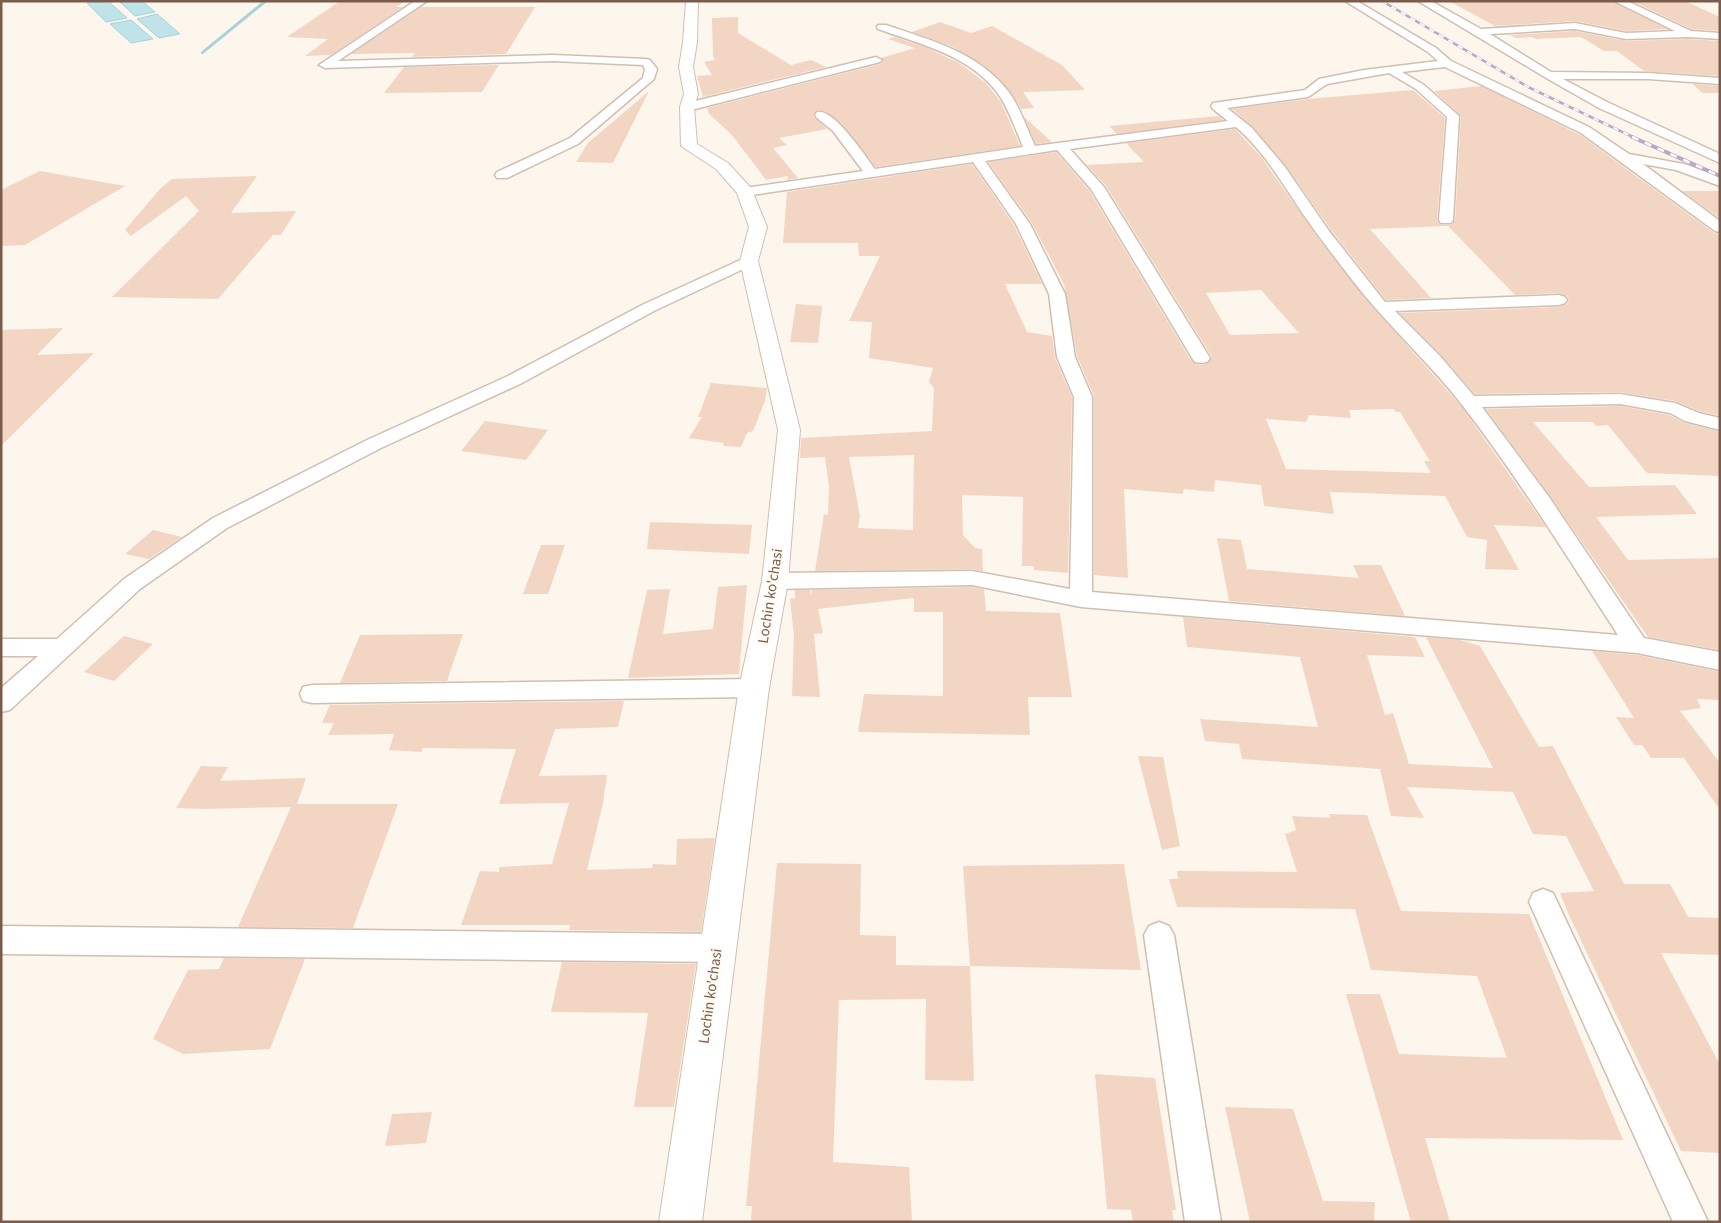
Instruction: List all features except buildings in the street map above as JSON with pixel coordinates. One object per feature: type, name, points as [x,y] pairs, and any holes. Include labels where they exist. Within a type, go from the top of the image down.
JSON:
[{"type":"street","points":[[422,1],[325,65],[554,58],[646,62],[651,69],[648,79],[574,141],[502,176]]},
{"type":"street","name":"Lochin ko'chasi","points":[[680,1222],[754,688],[775,581],[789,430],[749,261],[758,227],[745,192],[722,166],[689,146],[687,107],[691,94],[686,67],[690,42],[692,1]]},
{"type":"street","points":[[1350,1],[1432,50],[1447,63],[1584,130],[1626,158],[1720,228]]},
{"type":"street","points":[[1423,1],[1603,105],[1720,159]]},
{"type":"street","points":[[1619,1],[1689,34]]},
{"type":"street","points":[[1479,32],[1575,26],[1626,36],[1689,34],[1720,36]]},
{"type":"street","points":[[882,27],[945,49],[982,71],[1004,93],[1031,150]]},
{"type":"street","points":[[687,107],[876,60]]},
{"type":"street","points":[[1447,63],[1391,70],[1324,82],[1308,93],[1217,106],[1240,123],[1280,170],[1324,234],[1380,307],[1434,360],[1469,402],[1542,502],[1637,645]]},
{"type":"street","points":[[1391,70],[1420,87],[1453,116],[1446,220]]},
{"type":"street","points":[[1549,75],[1648,76],[1720,81]]},
{"type":"street","points":[[822,115],[838,128],[871,172]]},
{"type":"street","points":[[745,192],[871,172],[1240,123]]},
{"type":"street","points":[[1061,147],[1097,187],[1201,358]]},
{"type":"street","points":[[976,158],[1023,224],[1057,294],[1066,357],[1083,397],[1080,599]]},
{"type":"street","points":[[1626,158],[1679,167],[1720,182]]},
{"type":"street","points":[[1,703],[132,584],[220,523],[374,444],[514,380],[648,308],[749,261]]},
{"type":"street","points":[[1380,307],[1559,300]]},
{"type":"street","points":[[1469,402],[1620,399],[1675,408],[1692,418],[1720,424]]},
{"type":"street","points":[[775,581],[972,578],[1080,599],[1637,645],[1720,661]]},
{"type":"street","points":[[1,648],[62,647]]},
{"type":"street","points":[[312,694],[754,688]]},
{"type":"street","points":[[1543,902],[1691,1222]]},
{"type":"street","points":[[1159,935],[1203,1222]]},
{"type":"street","points":[[1,940],[717,948]]},
{"type":"water","points":[[108,1],[127,18],[106,22],[87,3]]},
{"type":"water","points":[[119,1],[142,1],[155,12],[135,16]]},
{"type":"water","points":[[157,14],[180,34],[159,38],[137,19]]},
{"type":"water","points":[[131,20],[153,39],[131,43],[110,24]]},
{"type":"waterway","points":[[202,53],[266,1]]},
{"type":"railway","points":[[1382,1],[1528,87],[1635,138]]},
{"type":"railway","points":[[1632,137],[1720,176]]}]
